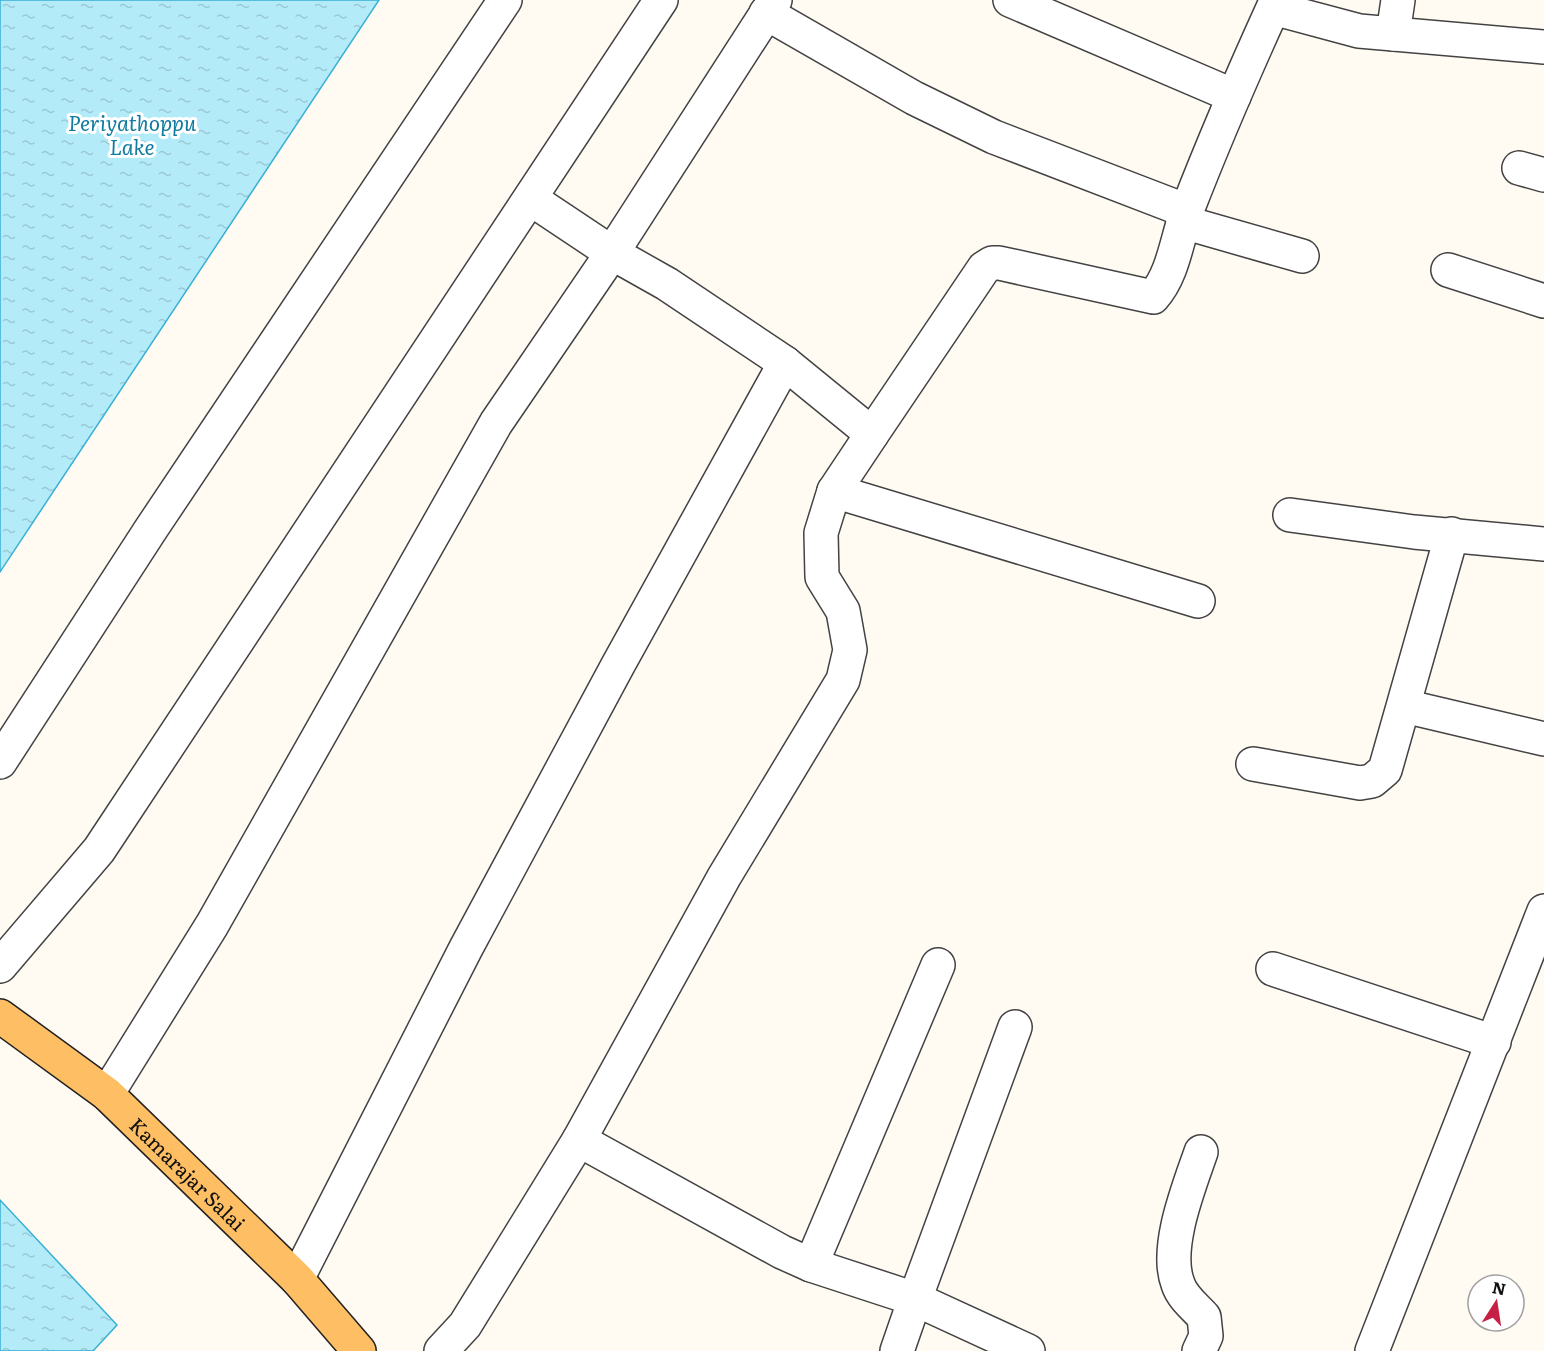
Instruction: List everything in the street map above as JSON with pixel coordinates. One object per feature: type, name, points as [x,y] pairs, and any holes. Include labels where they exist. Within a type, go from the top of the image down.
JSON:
[{"type":"main road","name":"Kamarajar Salai","points":[[0,1016],[107,1094],[297,1279],[356,1350]]},
{"type":"street","points":[[0,762],[151,529],[505,0]]},
{"type":"street","points":[[0,966],[99,850],[661,0]]},
{"type":"street","points":[[1010,0],[1234,96]]},
{"type":"street","points":[[1393,34],[1398,0]]},
{"type":"street","points":[[441,1351],[465,1325],[579,1140],[724,877],[843,680],[850,650],[843,611],[822,577],[821,533],[834,492],[984,268],[992,263],[999,263],[1153,297],[1162,287],[1185,217],[1274,4],[1359,31],[1544,47]]},
{"type":"street","points":[[107,1094],[212,925],[496,423],[612,253],[770,6],[914,98],[994,137],[1185,217],[1302,256]]},
{"type":"street","points":[[531,199],[612,253],[667,284],[785,363],[872,434]]},
{"type":"street","points":[[1448,270],[1544,300]]},
{"type":"street","points":[[297,1279],[466,948],[618,665],[785,363]]},
{"type":"street","points":[[834,492],[1198,601]]},
{"type":"street","points":[[1290,515],[1414,532],[1544,544]]},
{"type":"street","points":[[1253,764],[1360,783],[1372,781],[1385,770],[1452,534]]},
{"type":"street","points":[[1404,706],[1544,739]]},
{"type":"street","points":[[1372,1351],[1544,911]]},
{"type":"street","points":[[811,1264],[938,965]]},
{"type":"street","points":[[1274,969],[1494,1042]]},
{"type":"street","points":[[897,1351],[1015,1027]]},
{"type":"street","points":[[579,1140],[782,1252],[915,1299],[1028,1351]]},
{"type":"street","points":[[1199,1351],[1206,1336],[1204,1317],[1178,1286],[1173,1263],[1181,1209],[1201,1152]]},
{"type":"water","name":"Periyathoppu Lake","points":[[0,0],[379,0],[0,572]]},
{"type":"water","points":[[0,1200],[117,1325],[93,1351],[0,1351]]}]
